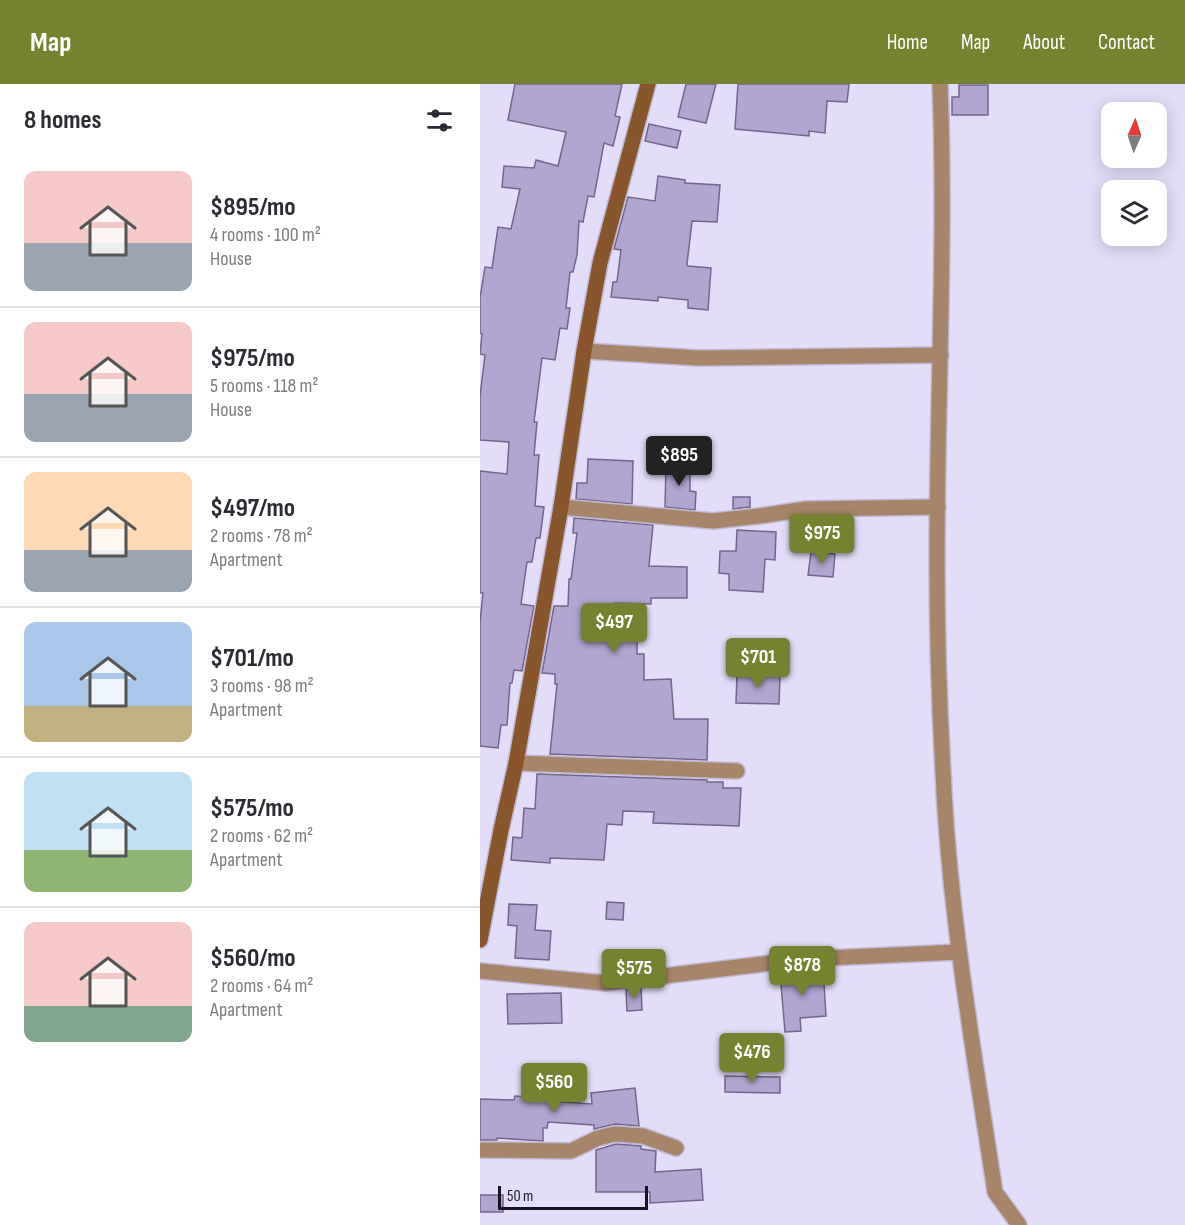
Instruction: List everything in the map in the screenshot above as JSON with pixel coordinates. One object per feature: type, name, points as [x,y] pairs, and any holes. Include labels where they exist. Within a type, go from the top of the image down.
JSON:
[{"type":"street","points":[[480,940],[516,764],[561,507],[584,351],[600,263],[648,84]]},
{"type":"street","points":[[940,84],[941,355],[937,560],[943,773],[959,952],[995,1192],[1019,1225]]},
{"type":"street","points":[[584,351],[699,358],[941,355]]},
{"type":"street","points":[[561,507],[713,521],[806,509],[938,507]]},
{"type":"street","points":[[516,764],[737,771]]},
{"type":"street","points":[[480,971],[605,983],[804,958],[959,952]]},
{"type":"street","points":[[480,1150],[571,1151],[598,1138],[615,1134],[643,1136],[676,1148]]},
{"type":"building","points":[[515,84],[622,84],[615,116],[620,117],[613,146],[604,143],[594,197],[588,196],[583,222],[579,221],[577,255],[573,272],[570,272],[566,308],[570,308],[567,329],[560,328],[555,360],[542,358],[534,422],[537,422],[534,455],[539,455],[535,506],[544,507],[540,538],[536,538],[532,562],[527,562],[521,604],[534,606],[522,671],[514,670],[512,683],[510,683],[507,725],[501,725],[498,748],[480,746],[480,622],[483,593],[480,593],[480,471],[507,474],[509,442],[480,440],[480,396],[485,355],[480,354],[482,334],[480,333],[480,298],[485,267],[492,268],[498,227],[511,229],[520,189],[502,187],[504,166],[534,168],[536,160],[558,166],[566,132],[508,120]]},
{"type":"building","points":[[686,84],[716,84],[706,123],[678,117]]},
{"type":"building","points":[[738,84],[849,84],[847,102],[827,101],[825,133],[809,131],[809,136],[735,129]]},
{"type":"building","points":[[959,85],[988,85],[988,115],[952,115],[952,97],[959,97]]},
{"type":"building","points":[[649,124],[681,131],[677,148],[645,141]]},
{"type":"building","points":[[658,176],[685,180],[685,183],[720,185],[717,222],[692,221],[687,264],[688,266],[711,268],[708,310],[688,308],[688,300],[658,297],[658,301],[611,297],[613,282],[617,282],[621,250],[614,249],[628,197],[655,201]]},
{"type":"building","points":[[588,459],[633,461],[632,504],[576,499],[577,483],[587,483]]},
{"type":"building","points":[[666,463],[690,464],[690,491],[696,492],[695,510],[665,507]]},
{"type":"building","points":[[733,497],[750,497],[750,507],[733,509]]},
{"type":"building","points":[[574,518],[653,525],[649,566],[687,567],[687,598],[651,598],[651,604],[615,603],[614,635],[637,635],[637,654],[644,654],[644,680],[671,679],[674,719],[708,719],[707,760],[550,754],[557,684],[555,684],[555,674],[542,673],[554,606],[568,606],[569,579],[571,579],[577,533],[573,533]]},
{"type":"building","points":[[737,530],[776,532],[775,560],[765,559],[763,592],[729,590],[729,574],[719,573],[720,551],[736,551]]},
{"type":"building","points":[[811,552],[835,554],[833,577],[808,575]]},
{"type":"building","points":[[737,673],[780,675],[779,704],[736,703]]},
{"type":"building","points":[[537,774],[723,782],[723,788],[741,788],[739,826],[653,823],[654,812],[623,811],[622,825],[607,824],[604,860],[550,858],[550,863],[511,860],[513,837],[522,838],[524,808],[535,809]]},
{"type":"building","points":[[607,902],[624,903],[623,920],[606,919]]},
{"type":"building","points":[[509,904],[537,905],[535,930],[551,931],[549,960],[515,958],[517,926],[508,925]]},
{"type":"building","points":[[823,968],[826,1016],[800,1018],[801,1031],[785,1032],[780,972]]},
{"type":"building","points":[[641,988],[642,1010],[627,1011],[626,990]]},
{"type":"building","points":[[561,993],[562,1023],[508,1024],[507,994]]},
{"type":"building","points":[[725,1076],[780,1077],[780,1093],[725,1092]]},
{"type":"building","points":[[635,1088],[639,1126],[615,1124],[594,1129],[594,1125],[548,1122],[547,1128],[543,1128],[543,1141],[497,1138],[497,1140],[480,1140],[480,1099],[514,1100],[515,1096],[592,1104],[591,1093]]},
{"type":"building","points":[[616,1144],[641,1146],[641,1149],[656,1151],[655,1172],[701,1169],[703,1200],[650,1203],[650,1192],[596,1192],[596,1150]]},
{"type":"building","points":[[480,1195],[503,1195],[503,1212],[480,1212]]}]
